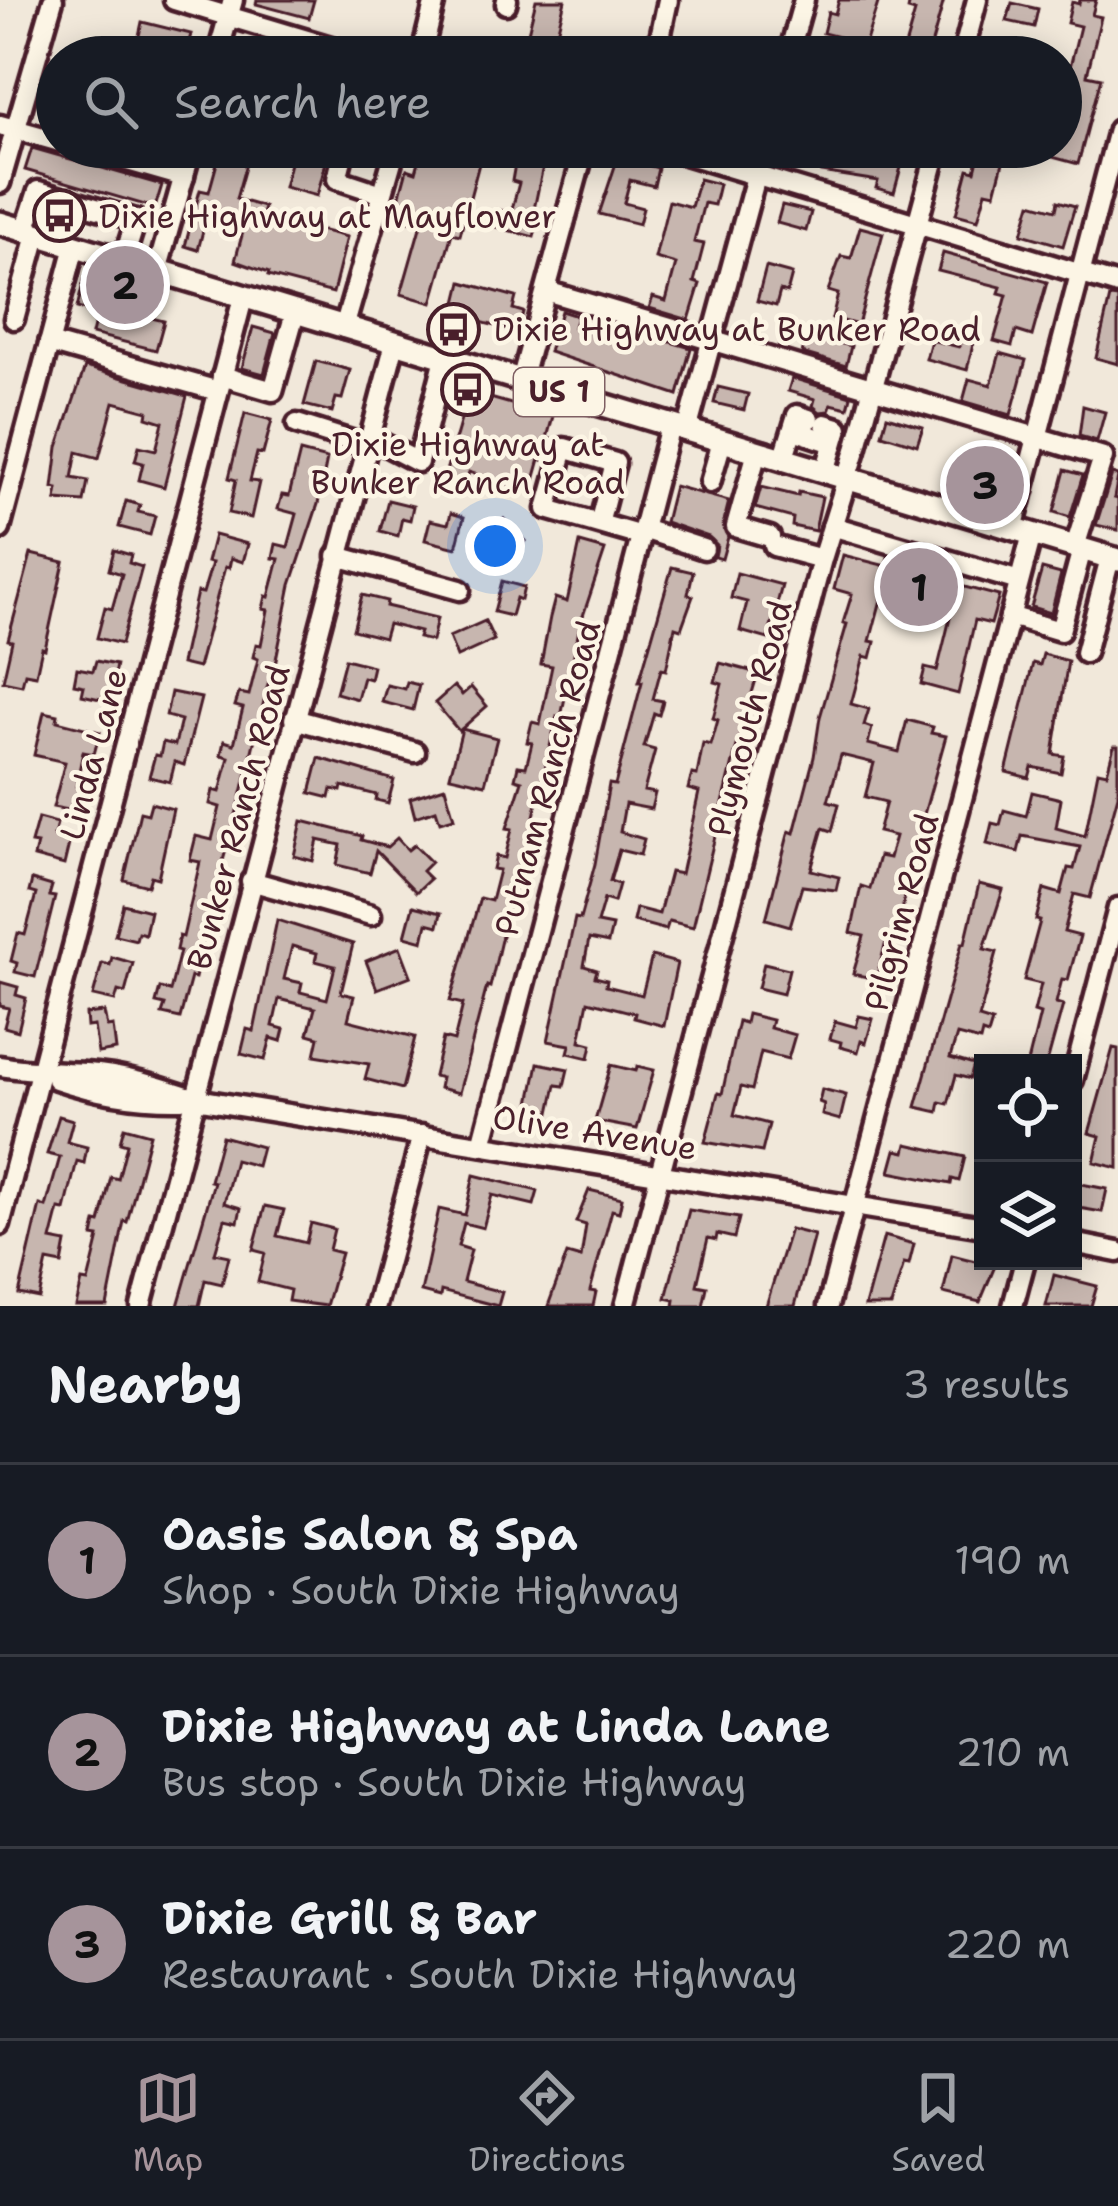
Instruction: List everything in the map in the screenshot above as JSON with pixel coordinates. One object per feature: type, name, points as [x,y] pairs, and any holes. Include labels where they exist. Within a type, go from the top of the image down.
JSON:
[{"type":"main road","name":"US 1","points":[[0,223],[1114,559]]},
{"type":"street","points":[[40,36],[52,0]]},
{"type":"street","points":[[174,0],[231,8],[307,36]]},
{"type":"street","points":[[426,36],[435,0]]},
{"type":"street","points":[[660,36],[668,0]]},
{"type":"street","points":[[794,36],[803,0]]},
{"type":"street","points":[[968,36],[977,0]]},
{"type":"street","points":[[0,183],[8,127],[36,46]]},
{"type":"street","name":"Pilgrim Road","points":[[828,1306],[1019,581],[1037,438],[1118,130]]},
{"type":"street","points":[[152,168],[184,177]]},
{"type":"street","points":[[158,271],[186,168]]},
{"type":"street","points":[[340,168],[337,179],[382,194]]},
{"type":"street","points":[[344,328],[390,168]]},
{"type":"street","points":[[521,381],[580,168]]},
{"type":"street","points":[[730,168],[1118,285]]},
{"type":"street","name":"Putnam Ranch Road","points":[[482,1144],[642,533],[712,340],[758,168]]},
{"type":"street","name":"Plymouth Road","points":[[625,1306],[832,526],[836,475],[860,435],[932,168]]},
{"type":"street","points":[[14,319],[38,191],[136,220],[123,261]]},
{"type":"street","points":[[0,529],[75,246]]},
{"type":"street","points":[[546,291],[1110,459],[1079,548],[1060,631],[1010,616]]},
{"type":"street","name":"Linda Lane","points":[[0,1225],[243,298]]},
{"type":"street","points":[[49,344],[273,391],[295,313]]},
{"type":"street","name":"Bunker Ranch Road","points":[[141,1306],[395,344]]},
{"type":"street","points":[[298,424],[368,441],[418,462],[445,358]]},
{"type":"street","points":[[820,429],[836,475]]},
{"type":"street","points":[[783,460],[820,429],[860,435]]},
{"type":"street","points":[[710,483],[722,441]]},
{"type":"street","points":[[599,524],[615,463],[564,448],[547,509],[599,524],[704,548]]},
{"type":"street","points":[[757,452],[736,527],[822,560]]},
{"type":"street","points":[[832,526],[1019,581]]},
{"type":"street","points":[[337,556],[460,590]]},
{"type":"street","points":[[1085,653],[1114,559]]},
{"type":"street","points":[[295,719],[415,752]]},
{"type":"street","points":[[251,881],[371,915]]},
{"type":"street","points":[[1080,1054],[1118,908]]},
{"type":"street","name":"Olive Avenue","points":[[0,1066],[40,1073],[88,1073],[150,1084],[196,1099],[974,1225]]},
{"type":"street","points":[[376,1306],[422,1135]]},
{"type":"street","points":[[1082,1245],[1118,1252]]},
{"type":"street","points":[[1013,1306],[1023,1270]]},
{"type":"building","points":[[257,0],[314,0],[309,18],[256,4]]},
{"type":"building","points":[[536,0],[565,0],[556,36],[527,36]]},
{"type":"building","points":[[839,0],[879,0],[868,36],[823,33],[828,12],[835,14]]},
{"type":"building","points":[[910,0],[944,0],[934,36],[908,36],[915,12],[908,10]]},
{"type":"building","points":[[1080,0],[1096,0],[1092,15],[1101,17],[1087,75],[1101,78],[1082,149],[1082,36],[1078,36],[1080,26],[1067,23],[1072,2],[1079,4]]},
{"type":"building","points":[[1012,3],[1038,9],[1034,27],[1007,21]]},
{"type":"building","points":[[142,22],[191,34],[190,36],[139,36]]},
{"type":"building","points":[[32,148],[36,149],[36,168],[102,168],[162,185],[155,208],[25,170]]},
{"type":"building","points":[[216,168],[245,168],[236,199],[264,207],[262,215],[347,237],[333,293],[268,276],[235,261],[247,217],[209,207],[198,250],[185,246],[200,190],[209,192]]},
{"type":"building","points":[[289,168],[324,168],[317,196],[284,187]]},
{"type":"building","points":[[417,168],[478,168],[460,235],[452,233],[432,303],[401,294],[421,224],[394,217],[407,169],[416,172]]},
{"type":"building","points":[[514,168],[543,168],[532,219],[538,220],[534,237],[492,226],[496,209],[511,213],[519,183],[512,181]]},
{"type":"building","points":[[614,168],[658,168],[654,186],[630,180],[624,203],[643,208],[639,224],[599,214]]},
{"type":"building","points":[[822,168],[901,168],[894,193],[876,188],[878,181],[821,172]]},
{"type":"building","points":[[1002,168],[995,193],[986,191],[978,220],[956,214],[968,169]]},
{"type":"building","points":[[699,179],[719,184],[714,205],[704,203],[694,242],[704,244],[694,282],[700,284],[689,320],[649,308],[653,297],[666,301],[676,264],[655,258],[669,201],[691,207]]},
{"type":"building","points":[[1058,201],[1075,206],[1063,246],[1022,234],[1031,203],[1056,210]]},
{"type":"building","points":[[782,205],[811,212],[806,231],[777,223]]},
{"type":"building","points":[[860,227],[883,233],[858,325],[832,318],[838,294],[828,291],[841,256],[851,258]]},
{"type":"building","points":[[943,253],[1047,282],[1032,336],[1016,331],[1012,346],[994,341],[1007,295],[999,293],[1001,287],[938,271]]},
{"type":"building","points":[[766,267],[792,274],[787,293],[780,291],[776,306],[757,301]]},
{"type":"building","points":[[85,276],[105,281],[96,313],[77,308]]},
{"type":"building","points":[[462,282],[516,297],[513,309],[523,312],[518,332],[454,315]]},
{"type":"building","points":[[1110,297],[1118,298],[1118,364],[1096,358]]},
{"type":"building","points":[[99,305],[164,321],[156,350],[92,334]]},
{"type":"building","points":[[561,311],[577,316],[574,327],[627,342],[630,330],[691,348],[678,395],[549,352]]},
{"type":"building","points":[[253,327],[275,333],[264,374],[242,368]]},
{"type":"building","points":[[807,335],[851,346],[846,366],[802,353]]},
{"type":"building","points":[[931,340],[959,347],[961,341],[973,344],[967,370],[926,359]]},
{"type":"building","points":[[1000,353],[1026,360],[1011,415],[963,401],[969,379],[991,385]]},
{"type":"building","points":[[316,361],[350,370],[342,399],[336,398],[332,412],[304,405]]},
{"type":"building","points":[[85,367],[187,396],[164,487],[139,480],[143,463],[135,461],[139,446],[156,450],[163,422],[147,417],[148,411],[114,402],[99,458],[77,452],[72,478],[88,481],[84,502],[56,500],[58,447]]},
{"type":"building","points":[[792,378],[851,396],[848,408],[831,404],[829,411],[820,412],[813,406],[815,399],[788,391]]},
{"type":"building","points":[[718,387],[748,394],[744,410],[714,403]]},
{"type":"building","points":[[469,392],[553,416],[547,438],[554,440],[546,461],[540,459],[531,491],[496,488],[498,481],[469,472],[465,484],[444,478]]},
{"type":"building","points":[[1083,406],[1105,412],[1097,441],[1079,436]]},
{"type":"building","points":[[245,413],[272,420],[250,481],[259,482],[251,518],[229,513],[236,480],[229,478]]},
{"type":"building","points":[[887,416],[923,427],[917,445],[882,434]]},
{"type":"building","points":[[300,452],[327,459],[318,504],[291,585],[271,684],[200,942],[195,978],[191,977],[180,1018],[162,1014],[165,1005],[156,1003],[160,988],[170,991],[179,936],[183,937],[200,862],[190,860],[196,836],[212,840],[220,807],[210,804],[213,790],[220,792],[229,757],[221,755],[224,741],[234,744],[243,708],[235,706],[239,693],[249,695],[258,659],[253,657],[256,644],[261,645],[268,610],[263,609],[279,559],[273,558],[276,544],[288,547],[297,514],[278,509],[282,495],[289,496]]},
{"type":"building","points":[[1065,470],[1083,475],[1070,517],[1054,512]]},
{"type":"building","points":[[1112,474],[1118,476],[1114,498],[1118,499],[1118,530],[1096,525]]},
{"type":"building","points":[[674,486],[729,501],[722,559],[715,557],[717,545],[709,537],[665,522]]},
{"type":"building","points":[[761,487],[822,497],[815,531],[792,526],[793,518],[755,508]]},
{"type":"building","points":[[388,500],[413,506],[410,520],[402,518],[398,536],[380,531]]},
{"type":"building","points":[[126,501],[140,505],[138,512],[155,516],[150,535],[119,527]]},
{"type":"building","points":[[451,513],[464,517],[456,548],[425,540],[430,520],[448,524]]},
{"type":"building","points":[[504,519],[526,541],[503,566],[480,544]]},
{"type":"building","points":[[214,535],[248,544],[243,562],[231,558],[229,568],[225,567],[198,668],[181,664],[197,592],[203,593],[212,563],[207,562]]},
{"type":"building","points":[[580,543],[605,550],[580,625],[561,717],[557,716],[526,851],[522,850],[459,1093],[439,1088],[441,1078],[434,1076],[443,1038],[454,1041],[463,1004],[450,1001],[480,898],[491,901],[499,870],[493,869],[496,856],[505,858],[512,829],[507,828],[522,781],[515,779],[518,766],[526,767],[532,722],[540,724],[552,666],[541,664],[550,617],[555,598],[567,602]]},
{"type":"building","points":[[114,550],[131,555],[129,563],[142,567],[121,644],[97,638],[105,607],[112,609],[122,574],[109,570]]},
{"type":"building","points":[[31,554],[64,562],[45,649],[36,675],[25,673],[22,685],[3,681],[12,641],[8,640]]},
{"type":"building","points":[[843,555],[886,566],[888,557],[955,576],[953,584],[999,596],[991,624],[975,620],[958,694],[921,684],[925,668],[937,671],[951,614],[882,596],[870,641],[875,642],[871,658],[864,656],[851,704],[869,709],[864,725],[872,728],[868,744],[899,752],[907,720],[946,736],[910,864],[901,918],[897,917],[891,943],[886,942],[876,979],[853,974],[864,936],[851,933],[861,886],[870,889],[879,856],[889,858],[895,836],[878,832],[886,802],[865,797],[874,763],[841,755],[828,801],[839,804],[832,831],[823,828],[811,870],[839,877],[836,890],[802,886],[790,926],[766,919],[789,831],[794,833],[847,624],[843,623],[852,594],[834,589]]},
{"type":"building","points":[[672,567],[693,572],[688,594],[693,596],[681,629],[675,627],[666,670],[661,669],[653,699],[663,701],[659,715],[654,713],[644,747],[655,750],[644,791],[655,793],[651,809],[625,804],[620,832],[644,839],[640,855],[619,850],[610,881],[619,884],[614,902],[604,899],[597,923],[612,926],[608,943],[589,939],[584,966],[597,970],[595,977],[607,980],[606,986],[642,995],[652,956],[677,963],[664,1026],[588,1001],[580,1041],[592,1044],[589,1058],[568,1053],[570,1045],[548,1041],[575,918],[580,919],[595,864],[609,784],[615,785]]},
{"type":"building","points":[[1042,569],[1061,574],[1051,613],[1031,607]]},
{"type":"building","points":[[737,573],[782,585],[768,639],[740,631],[747,602],[731,598]]},
{"type":"building","points":[[502,581],[524,587],[511,616],[494,612]]},
{"type":"building","points":[[362,595],[437,618],[432,641],[418,638],[420,632],[388,624],[384,638],[353,630]]},
{"type":"building","points":[[485,621],[494,640],[457,657],[449,637]]},
{"type":"building","points":[[1043,654],[1068,661],[1053,754],[1064,756],[1061,773],[1032,767],[1029,778],[1006,772],[1033,663],[1040,665]]},
{"type":"building","points":[[345,659],[373,666],[370,679],[363,677],[357,699],[336,693]]},
{"type":"building","points":[[96,661],[116,665],[109,701],[82,695],[84,686],[74,684],[77,668],[93,671]]},
{"type":"building","points":[[720,663],[758,673],[693,927],[669,921],[666,930],[633,921],[636,908],[659,914],[670,872],[681,874],[699,792],[688,789],[692,774],[697,775],[703,743],[711,745],[718,720],[713,718],[722,684],[715,682]]},
{"type":"building","points":[[407,682],[419,685],[413,710],[382,702],[387,685],[405,689]]},
{"type":"building","points":[[454,686],[462,695],[471,687],[487,706],[459,731],[435,703]]},
{"type":"building","points":[[171,692],[201,698],[184,765],[175,762],[170,782],[149,777],[163,742],[175,745],[181,720],[166,716]]},
{"type":"building","points":[[44,712],[58,715],[57,721],[100,732],[94,754],[83,752],[76,786],[84,787],[79,812],[53,807],[65,762],[34,755]]},
{"type":"building","points":[[462,729],[497,738],[485,784],[450,776]]},
{"type":"building","points":[[1114,746],[1118,746],[1118,795],[1090,898],[1074,894],[1064,932],[1080,936],[1068,980],[1062,979],[1056,1003],[1063,1005],[1049,1054],[1030,1054],[1041,984],[1024,980],[1040,921],[1036,920],[1044,889],[1061,894],[1080,847],[1022,836],[1018,852],[987,844],[992,823],[1000,825],[1004,810],[1026,816],[1032,792],[1061,799],[1056,828],[1085,836],[1098,771],[1107,773]]},
{"type":"building","points":[[319,758],[394,780],[388,803],[376,800],[377,795],[342,786],[341,791],[332,789],[330,798],[310,793]]},
{"type":"building","points":[[445,787],[454,818],[440,822],[436,810],[415,817],[410,798]]},
{"type":"building","points":[[151,803],[173,809],[158,878],[151,876],[148,886],[124,880],[140,812],[148,814]]},
{"type":"building","points":[[38,818],[57,823],[54,836],[70,840],[64,865],[34,857],[37,844],[31,843]]},
{"type":"building","points":[[302,821],[387,847],[397,838],[408,850],[414,845],[431,862],[422,871],[430,879],[416,892],[376,851],[370,873],[337,865],[341,845],[318,840],[313,861],[294,856]]},
{"type":"building","points":[[32,880],[52,886],[49,896],[55,897],[35,977],[15,972],[17,963],[11,961],[18,933],[25,935],[36,894],[29,892]]},
{"type":"building","points":[[979,884],[1003,890],[984,949],[997,952],[979,1018],[992,1022],[988,1035],[982,1033],[980,1041],[957,1035],[950,1058],[974,1065],[970,1079],[956,1075],[948,1104],[940,1102],[938,1112],[916,1107],[962,943]]},
{"type":"building","points":[[123,904],[150,911],[145,934],[138,932],[136,940],[115,935]]},
{"type":"building","points":[[413,906],[441,913],[438,926],[427,923],[423,941],[405,936]]},
{"type":"building","points":[[277,920],[353,944],[341,993],[354,996],[348,1020],[415,1037],[402,1089],[365,1079],[369,1064],[315,1055],[319,1037],[308,1034],[315,1008],[279,999],[273,1026],[284,1029],[281,1041],[271,1038],[265,1060],[241,1054],[247,1029],[254,1031]],"holes":[[[292,946],[317,953],[315,961],[335,966],[327,999],[300,992],[302,983],[284,979]]]},
{"type":"building","points":[[400,947],[411,976],[377,989],[366,961]]},
{"type":"building","points":[[112,957],[133,963],[125,993],[118,991],[115,1001],[93,996],[102,963],[110,965]]},
{"type":"building","points":[[764,963],[789,969],[783,994],[758,988]]},
{"type":"building","points":[[0,982],[18,987],[16,995],[26,998],[18,1031],[4,1027],[9,1008],[0,1006]]},
{"type":"building","points":[[104,1012],[107,1027],[113,1026],[116,1050],[98,1053],[94,1026],[87,1027],[86,1014]]},
{"type":"building","points":[[747,1014],[772,1020],[770,1028],[795,1035],[788,1059],[761,1052],[752,1090],[741,1087],[734,1115],[769,1124],[762,1152],[705,1142],[718,1093],[722,1094],[738,1021],[745,1023]]},
{"type":"building","points":[[859,1016],[873,1019],[858,1052],[830,1039],[835,1021],[856,1027]]},
{"type":"building","points":[[1113,1048],[1118,1049],[1118,1168],[1094,1162],[1100,1136],[1089,1133]]},
{"type":"building","points":[[538,1063],[568,1069],[564,1086],[556,1085],[549,1117],[528,1113]]},
{"type":"building","points":[[611,1065],[654,1070],[637,1129],[595,1121]]},
{"type":"building","points":[[822,1089],[846,1095],[840,1120],[822,1115]]},
{"type":"building","points":[[59,1116],[73,1120],[67,1142],[87,1147],[84,1163],[77,1161],[65,1210],[59,1209],[51,1240],[66,1243],[62,1264],[47,1261],[39,1298],[19,1294],[40,1205],[46,1207],[60,1157],[47,1154]]},
{"type":"building","points":[[124,1127],[150,1134],[124,1221],[107,1306],[76,1306],[82,1281],[88,1282],[99,1237],[93,1236],[96,1222],[100,1223],[111,1177],[118,1179],[127,1144],[120,1142]]},
{"type":"building","points":[[222,1136],[262,1147],[257,1166],[235,1160],[224,1203],[241,1208],[238,1222],[225,1219],[215,1253],[229,1256],[222,1284],[205,1280],[199,1306],[178,1306],[214,1182],[210,1181]]},
{"type":"building","points":[[907,1144],[965,1157],[959,1181],[952,1179],[951,1184],[890,1172],[896,1150],[905,1152]]},
{"type":"building","points":[[474,1175],[538,1191],[534,1205],[492,1195],[483,1228],[464,1223],[458,1246],[471,1250],[463,1282],[502,1292],[498,1306],[441,1291],[440,1297],[421,1292],[439,1209],[465,1215]]},
{"type":"building","points":[[1082,1184],[1107,1189],[1102,1212],[1082,1209]]},
{"type":"building","points":[[589,1190],[622,1198],[619,1212],[612,1210],[590,1291],[596,1292],[593,1306],[548,1306],[567,1254],[581,1258],[586,1225],[576,1222]]},
{"type":"building","points":[[265,1206],[284,1210],[277,1236],[306,1243],[311,1223],[334,1229],[329,1250],[341,1253],[326,1306],[288,1301],[290,1290],[258,1282],[265,1253],[253,1250]]},
{"type":"building","points":[[689,1210],[739,1218],[734,1238],[717,1234],[716,1240],[708,1238],[697,1285],[707,1287],[703,1306],[674,1306],[675,1300],[666,1298]]},
{"type":"building","points":[[790,1229],[814,1235],[795,1306],[766,1306]]},
{"type":"building","points":[[884,1236],[914,1244],[909,1264],[904,1263],[891,1306],[865,1306]]},
{"type":"building","points":[[952,1255],[974,1261],[974,1270],[993,1270],[980,1302],[943,1293]]},
{"type":"building","points":[[1054,1275],[1097,1286],[1091,1306],[1046,1306]]},
{"type":"place","name":"Dixie Highway at Mayflower","points":[[60,216]]},
{"type":"place","name":"Dixie Highway at Linda Lane","points":[[125,285]]},
{"type":"place","name":"Dixie Highway at Bunker Road","points":[[454,329]]},
{"type":"place","name":"Dixie Highway at Bunker Ranch Road","points":[[468,390]]},
{"type":"place","name":"Dixie Grill & Bar","points":[[985,485]]},
{"type":"place","name":"Oasis Salon & Spa","points":[[919,587]]}]
